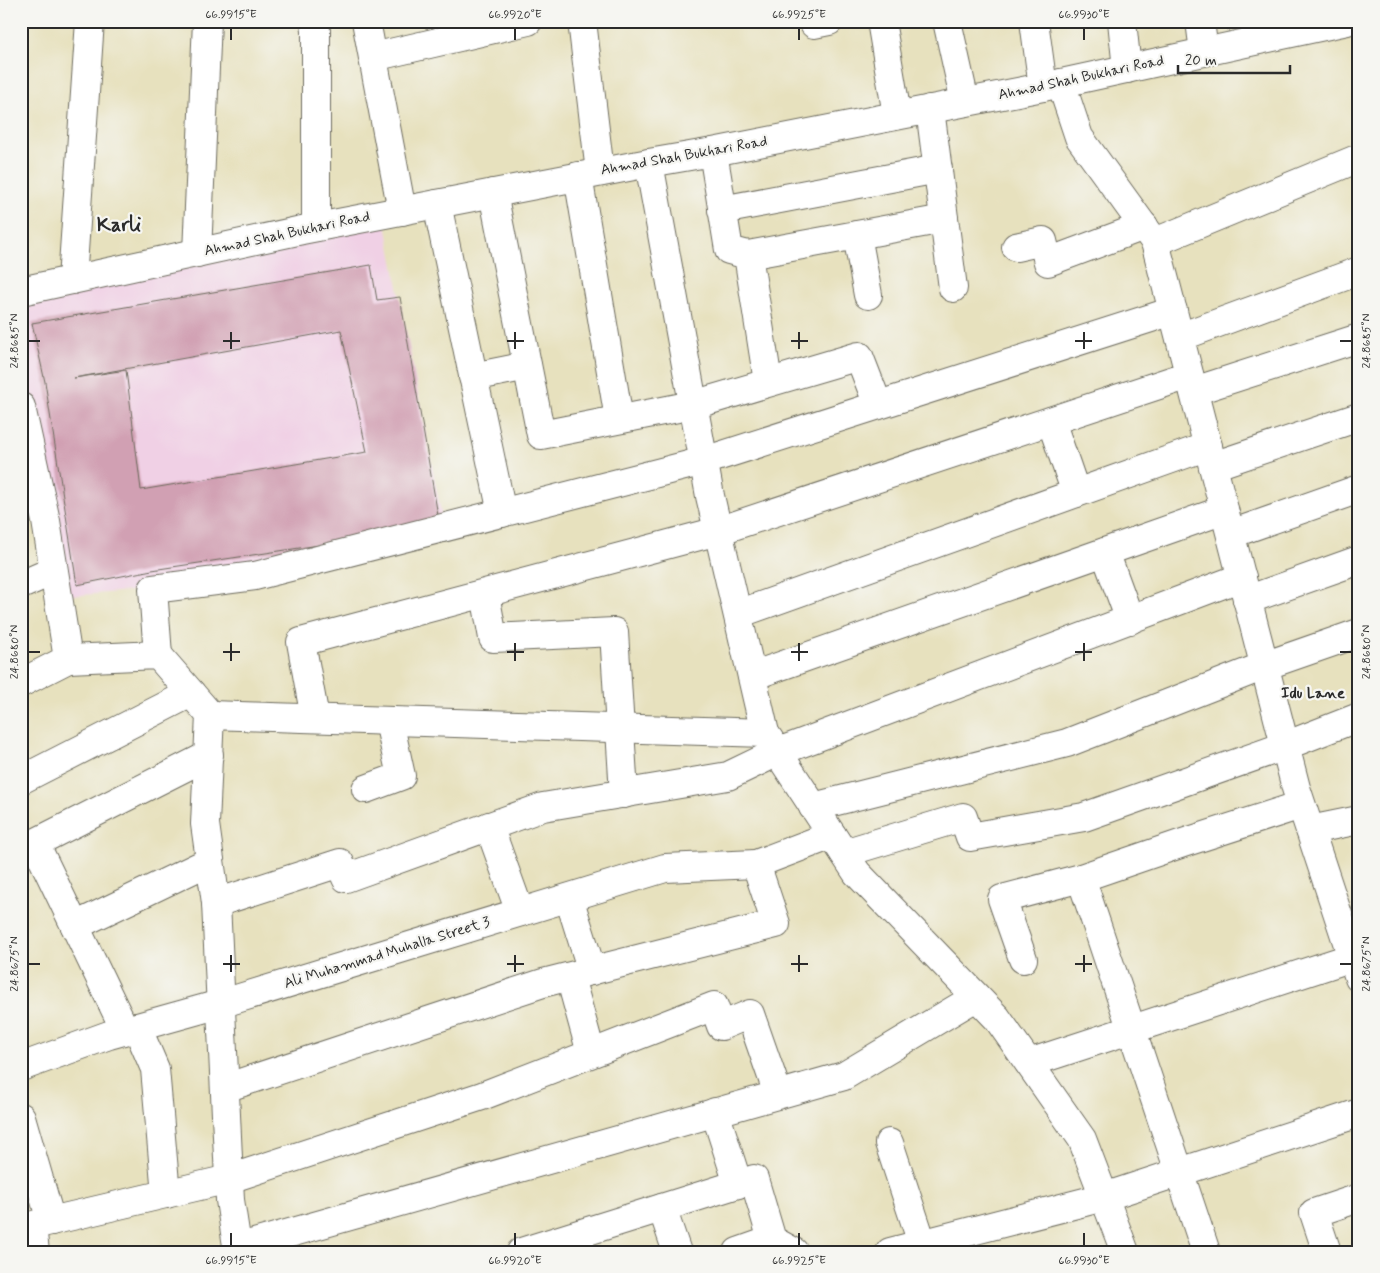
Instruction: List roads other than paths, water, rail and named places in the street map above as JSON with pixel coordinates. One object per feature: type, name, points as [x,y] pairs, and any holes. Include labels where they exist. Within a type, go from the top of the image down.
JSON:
[{"type":"street","points":[[72,280],[90,21]]},
{"type":"street","points":[[197,253],[206,21]]},
{"type":"street","points":[[315,21],[316,227]]},
{"type":"street","points":[[366,21],[402,210]]},
{"type":"street","points":[[373,57],[528,21]]},
{"type":"street","points":[[582,21],[589,174],[619,419]]},
{"type":"street","points":[[814,21],[814,24],[829,21]]},
{"type":"street","points":[[880,21],[897,115]]},
{"type":"street","points":[[948,21],[965,102]]},
{"type":"street","points":[[1028,1063],[1131,1029],[1356,964],[1301,805],[1192,383],[1150,234],[1078,137],[1052,85],[1034,21]]},
{"type":"street","points":[[1122,21],[1127,69]]},
{"type":"street","points":[[1200,21],[1204,52]]},
{"type":"street","name":"Ahmad Shah Bukhari Road","points":[[21,291],[316,227],[713,152],[1052,85],[1204,52],[1292,27],[1347,21]]},
{"type":"street","points":[[1356,21],[1359,30]]},
{"type":"street","points":[[930,109],[954,288]]},
{"type":"street","points":[[713,152],[729,250],[748,255],[944,219]]},
{"type":"street","points":[[1016,247],[1043,241],[1048,262],[1150,234],[1359,158]]},
{"type":"street","points":[[649,163],[718,531],[752,676],[772,743],[857,873],[997,1018],[1082,1139],[1126,1252]]},
{"type":"street","points":[[722,210],[938,169]]},
{"type":"street","points":[[493,193],[541,435],[693,405],[859,356],[878,406]]},
{"type":"street","points":[[437,204],[502,513]]},
{"type":"street","points":[[858,235],[868,295]]},
{"type":"street","points":[[748,255],[768,382]]},
{"type":"street","points":[[976,997],[844,1076],[237,1250],[230,1200],[216,903],[204,824],[210,715],[158,655],[153,589],[254,576],[704,461],[878,406],[1176,324],[1359,271]]},
{"type":"street","points":[[315,718],[301,642],[718,531],[1051,421],[1359,338]]},
{"type":"street","points":[[473,378],[527,366]]},
{"type":"street","points":[[738,614],[1076,493],[1359,417]]},
{"type":"street","points":[[1051,421],[1076,493]]},
{"type":"street","points":[[23,423],[31,500],[46,521],[68,659]]},
{"type":"street","points":[[752,676],[1105,552],[1359,489]]},
{"type":"street","points":[[1105,552],[1130,620]]},
{"type":"street","points":[[216,903],[340,863],[346,878],[543,807],[728,776],[772,743],[1130,620],[1359,560]]},
{"type":"street","points":[[21,585],[53,570]]},
{"type":"street","points":[[485,594],[493,638],[614,632],[624,794]]},
{"type":"street","points":[[813,807],[1067,743],[1264,666],[1359,632]]},
{"type":"street","points":[[21,683],[68,659],[158,655]]},
{"type":"street","points":[[21,780],[191,693]]},
{"type":"street","points":[[210,715],[620,728],[772,743]]},
{"type":"street","points":[[1285,746],[1359,717]]},
{"type":"street","points":[[366,788],[401,776],[389,721]]},
{"type":"street","name":"Ali Muhammad Muhalla Street 3","points":[[21,1066],[131,1029],[220,1004],[665,868],[756,864],[963,817],[970,837],[1084,817],[1285,746]]},
{"type":"street","points":[[166,1194],[154,1070],[75,926],[28,847],[208,755]]},
{"type":"street","points":[[1023,959],[1002,899],[1081,878],[1301,805]]},
{"type":"street","points":[[1310,830],[1359,820]]},
{"type":"street","points":[[489,826],[520,912]]},
{"type":"street","points":[[75,926],[210,861]]},
{"type":"street","points":[[225,1088],[543,984],[776,924],[756,864]]},
{"type":"street","points":[[1081,878],[1206,1252]]},
{"type":"street","points":[[569,898],[591,1053]]},
{"type":"street","points":[[21,1117],[35,1232],[166,1194],[229,1179],[482,1096],[714,1006],[721,1026],[750,1014],[778,1094]]},
{"type":"street","points":[[715,1112],[738,1184]]},
{"type":"street","points":[[890,1252],[1104,1196],[1359,1113]]},
{"type":"street","points":[[889,1143],[922,1243]]},
{"type":"street","points":[[521,1252],[566,1245],[662,1208],[754,1179],[783,1246],[738,1252]]},
{"type":"street","points":[[1327,1252],[1314,1213],[1359,1198]]},
{"type":"street","points":[[662,1208],[677,1252]]},
{"type":"district","name":"Karli","points":[[119,225]]},
{"type":"district","name":"Idu Lane","points":[[1313,693]]}]
